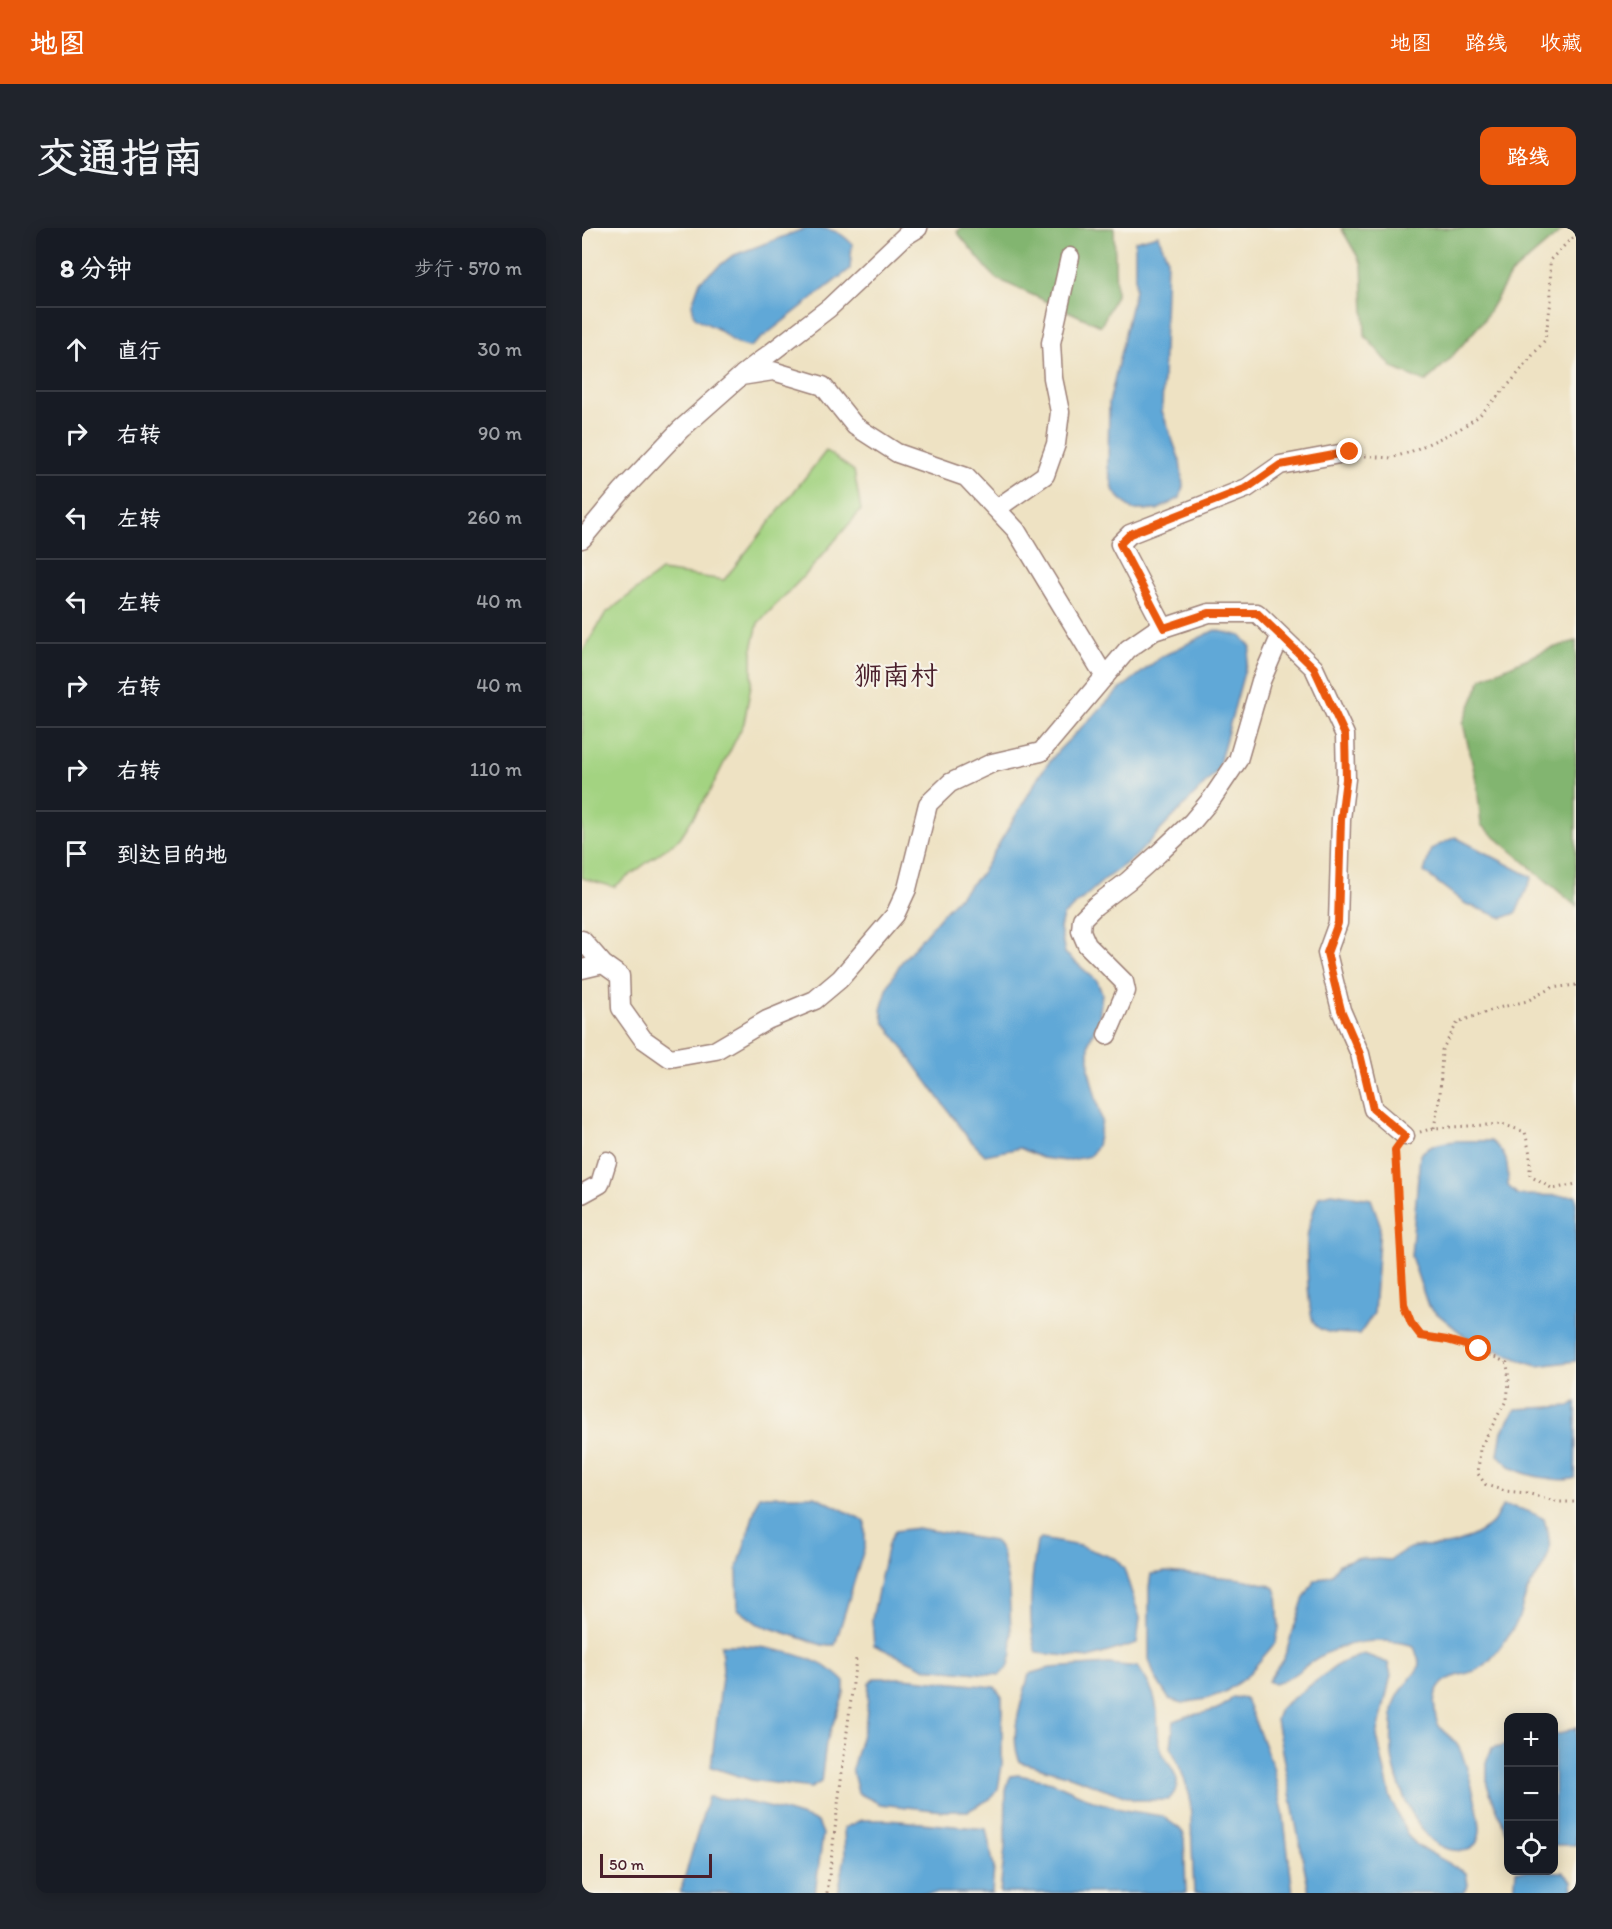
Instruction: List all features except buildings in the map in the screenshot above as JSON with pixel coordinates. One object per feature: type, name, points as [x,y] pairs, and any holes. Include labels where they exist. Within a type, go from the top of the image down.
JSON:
[{"type":"street","points":[[582,539],[622,491],[680,430],[741,376],[829,308],[905,236],[918,228]]},
{"type":"street","points":[[996,509],[1045,475],[1056,444],[1060,412],[1053,378],[1051,344],[1070,257]]},
{"type":"street","points":[[741,376],[773,371],[823,386],[855,426],[897,453],[966,477],[1016,530],[1105,677]]},
{"type":"street","points":[[1164,628],[1120,544],[1130,534],[1247,488],[1280,465],[1350,452]]},
{"type":"street","points":[[582,940],[603,964],[620,976],[621,1008],[643,1039],[670,1058],[716,1050],[767,1020],[815,1000],[840,979],[894,915],[907,890],[928,804],[951,783],[992,763],[1041,752],[1128,649],[1154,632],[1209,613],[1257,613],[1314,668],[1345,735],[1346,779],[1341,819],[1338,923],[1327,953],[1341,1010],[1360,1054],[1373,1109],[1405,1136]]},
{"type":"street","points":[[1107,1035],[1126,991],[1124,982],[1087,945],[1081,931],[1082,920],[1095,906],[1128,881],[1175,838],[1213,797],[1238,760],[1261,681],[1280,637]]},
{"type":"street","points":[[582,969],[603,964]]},
{"type":"street","points":[[582,1194],[600,1184],[607,1161]]},
{"type":"path","points":[[1350,452],[1369,457],[1391,458],[1410,452],[1448,434],[1479,416],[1511,382],[1545,340],[1551,301],[1550,260],[1576,236]]},
{"type":"path","points":[[1434,1128],[1440,1095],[1442,1050],[1458,1022],[1527,1001],[1551,988],[1576,985]]},
{"type":"path","points":[[1576,1184],[1553,1189],[1530,1176],[1530,1154],[1525,1132],[1502,1124],[1434,1128],[1405,1136],[1395,1150],[1404,1305],[1411,1323],[1421,1336],[1479,1349],[1507,1362],[1509,1382],[1507,1399],[1480,1448],[1478,1474],[1486,1485],[1504,1491],[1527,1493],[1558,1502],[1576,1502]]},
{"type":"path","points":[[827,1893],[856,1659]]},
{"type":"green space","points":[[961,228],[1114,228],[1116,295],[1101,326],[995,278],[957,232]]},
{"type":"green space","points":[[1341,228],[1565,228],[1510,275],[1484,320],[1447,362],[1425,382],[1393,368],[1365,336],[1362,264]]},
{"type":"green space","points":[[826,451],[854,471],[861,510],[807,573],[758,623],[752,649],[752,680],[744,723],[709,793],[680,838],[614,887],[582,878],[582,653],[605,614],[661,571],[724,580]]},
{"type":"green space","points":[[1576,641],[1576,906],[1481,825],[1477,784],[1463,723],[1482,678],[1549,649]]},
{"type":"water","points":[[806,228],[831,230],[847,239],[852,244],[850,269],[750,347],[734,342],[721,331],[694,316],[692,304],[700,281],[732,256]]},
{"type":"water","points":[[1158,235],[1167,258],[1162,411],[1180,461],[1183,486],[1180,498],[1157,510],[1132,510],[1114,492],[1108,467],[1109,403],[1135,290],[1135,241]]},
{"type":"water","points":[[1215,630],[1241,636],[1251,647],[1217,771],[1135,857],[1105,879],[1063,916],[1060,928],[1065,953],[1097,981],[1102,993],[1099,1019],[1089,1042],[1089,1071],[1102,1121],[1097,1146],[1090,1156],[1066,1161],[1042,1158],[1020,1148],[985,1155],[968,1138],[884,1022],[881,1010],[888,986],[900,964],[945,911],[981,874],[1041,773],[1058,751],[1117,692],[1161,657]]},
{"type":"water","points":[[1455,837],[1532,877],[1516,913],[1503,918],[1466,904],[1424,872],[1431,849]]},
{"type":"water","points":[[1491,1141],[1506,1160],[1508,1186],[1518,1195],[1576,1196],[1576,1361],[1538,1366],[1527,1363],[1466,1337],[1428,1306],[1411,1256],[1420,1155],[1426,1149],[1443,1143]]},
{"type":"water","points":[[1332,1193],[1371,1199],[1380,1224],[1374,1313],[1360,1334],[1336,1333],[1319,1329],[1315,1325],[1311,1309],[1308,1280],[1308,1232],[1319,1196]]},
{"type":"water","points":[[1576,1402],[1575,1478],[1553,1479],[1526,1474],[1513,1468],[1498,1455],[1502,1431],[1516,1409],[1570,1406]]},
{"type":"water","points":[[759,1496],[815,1496],[865,1521],[865,1546],[835,1645],[822,1645],[758,1624],[738,1609],[737,1570]]},
{"type":"water","points":[[1503,1506],[1524,1510],[1544,1519],[1549,1537],[1549,1550],[1545,1563],[1528,1590],[1518,1620],[1497,1652],[1475,1671],[1444,1682],[1435,1696],[1434,1705],[1438,1724],[1457,1744],[1463,1757],[1473,1790],[1480,1829],[1477,1843],[1472,1848],[1462,1851],[1453,1850],[1441,1847],[1421,1828],[1400,1787],[1393,1762],[1394,1705],[1420,1665],[1414,1646],[1389,1641],[1362,1642],[1337,1648],[1280,1682],[1274,1684],[1268,1681],[1284,1658],[1303,1600],[1314,1581],[1332,1574],[1339,1564],[1356,1558],[1391,1560],[1410,1548],[1442,1546],[1465,1540],[1490,1525]]},
{"type":"water","points":[[917,1528],[994,1541],[1002,1552],[1009,1589],[1012,1653],[1009,1665],[1000,1675],[924,1668],[874,1645],[872,1619],[888,1544],[895,1531]]},
{"type":"water","points":[[1041,1539],[1080,1546],[1116,1559],[1124,1569],[1140,1618],[1137,1643],[1089,1658],[1037,1653],[1032,1628],[1031,1598],[1037,1542]]},
{"type":"water","points":[[1166,1572],[1242,1579],[1275,1588],[1279,1628],[1276,1642],[1246,1677],[1225,1692],[1206,1699],[1182,1703],[1169,1699],[1155,1677],[1149,1659],[1149,1587],[1151,1574]]},
{"type":"water","points":[[721,1645],[752,1646],[787,1652],[819,1663],[844,1681],[844,1694],[826,1743],[821,1782],[811,1788],[751,1780],[711,1767],[723,1669]]},
{"type":"water","points":[[1364,1654],[1388,1663],[1391,1675],[1377,1736],[1391,1800],[1408,1836],[1418,1846],[1466,1873],[1468,1885],[1463,1893],[1309,1892],[1276,1720],[1280,1708],[1339,1664]]},
{"type":"water","points":[[1109,1664],[1138,1667],[1152,1690],[1157,1710],[1160,1747],[1177,1780],[1175,1792],[1168,1800],[1135,1800],[1070,1776],[1020,1762],[1015,1741],[1016,1729],[1029,1674],[1050,1668]]},
{"type":"water","points":[[875,1678],[903,1678],[995,1687],[1002,1697],[1002,1765],[998,1789],[990,1799],[968,1811],[942,1811],[880,1804],[858,1793],[852,1769],[866,1720],[869,1683]]},
{"type":"water","points":[[1233,1697],[1246,1699],[1273,1767],[1283,1812],[1293,1893],[1194,1893],[1190,1797],[1171,1747],[1174,1721],[1220,1708]]},
{"type":"water","points":[[1576,1727],[1576,1845],[1558,1845],[1558,1734]]},
{"type":"water","points":[[1504,1745],[1504,1826],[1487,1785],[1487,1760],[1492,1748]]},
{"type":"water","points":[[1019,1775],[1052,1782],[1097,1802],[1124,1810],[1162,1816],[1184,1834],[1186,1893],[1000,1893],[1005,1847],[1006,1790],[1010,1776]]},
{"type":"water","points":[[708,1797],[763,1806],[818,1822],[823,1834],[815,1893],[680,1893]]},
{"type":"water","points":[[861,1820],[889,1820],[986,1829],[994,1867],[992,1893],[838,1893],[845,1857],[844,1828]]},
{"type":"water","points":[[1558,1872],[1563,1872],[1572,1881],[1573,1893],[1514,1893],[1516,1875],[1558,1875]]},
{"type":"district","name":"狮南村","points":[[896,675]]},
{"type":"route","points":[[1350,452],[1280,465],[1247,488],[1130,534],[1120,544],[1164,628],[1209,613],[1257,613],[1314,668],[1345,735],[1346,779],[1341,819],[1338,923],[1327,953],[1341,1010],[1360,1054],[1373,1109],[1405,1136],[1395,1150],[1404,1305],[1411,1323],[1421,1336],[1479,1349]]}]
